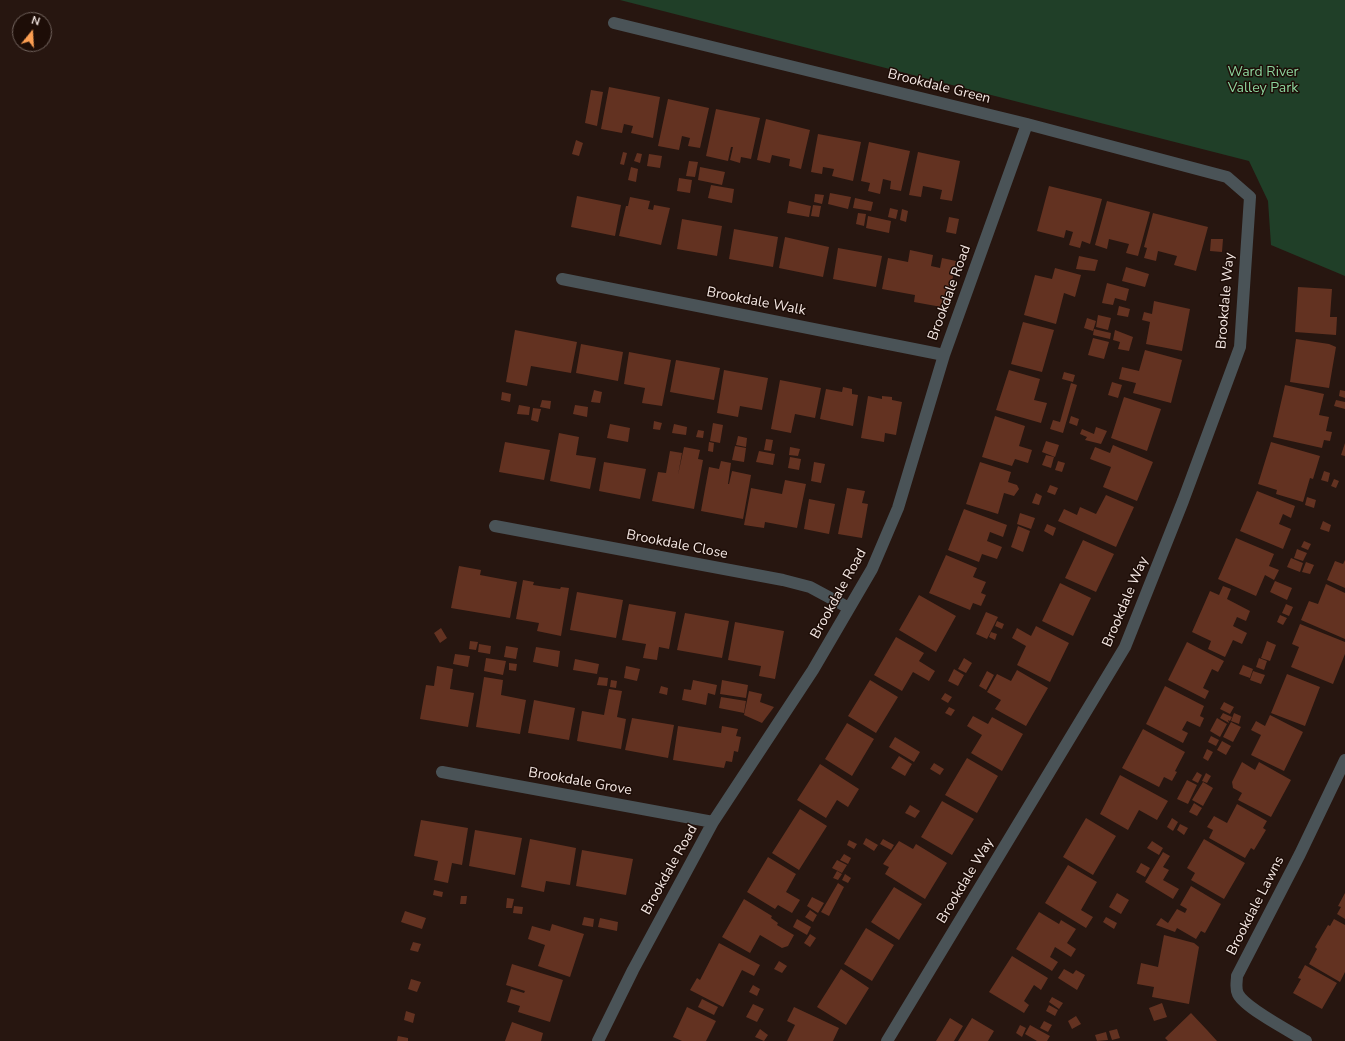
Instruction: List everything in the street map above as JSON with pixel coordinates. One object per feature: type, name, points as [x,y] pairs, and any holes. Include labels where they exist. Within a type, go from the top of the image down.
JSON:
[{"type":"street","name":"Brookdale Green","points":[[614,23],[1027,124],[1227,177],[1250,197]]},
{"type":"street","name":"Brookdale Road","points":[[598,1041],[633,970],[713,822],[813,670],[872,569],[898,508],[944,354],[1027,124]]},
{"type":"street","name":"Brookdale Way","points":[[887,1041],[1125,647],[1183,501],[1240,347],[1250,197]]},
{"type":"street","name":"Brookdale Walk","points":[[562,279],[944,354]]},
{"type":"street","name":"Brookdale Close","points":[[495,526],[784,580],[810,587],[849,608]]},
{"type":"street","name":"Brookdale Lawns","points":[[1306,1041],[1246,1003],[1238,994],[1236,985],[1237,976],[1300,854],[1345,760]]},
{"type":"street","name":"Brookdale Grove","points":[[442,772],[713,822]]},
{"type":"green space","name":"Ward River Valley Park","points":[[620,0],[1345,0],[1345,276],[1271,245],[1268,201],[1249,161]]},
{"type":"building","points":[[609,87],[660,97],[653,138],[631,133],[633,126],[624,124],[622,133],[601,129]]},
{"type":"building","points":[[591,90],[603,92],[597,126],[585,123]]},
{"type":"building","points":[[668,99],[709,108],[700,148],[688,146],[690,138],[682,136],[679,150],[658,146]]},
{"type":"building","points":[[716,109],[760,118],[751,159],[741,157],[740,163],[730,160],[733,147],[731,147],[728,161],[706,156]]},
{"type":"building","points":[[766,119],[810,130],[801,169],[789,166],[790,159],[772,155],[770,163],[757,160]]},
{"type":"building","points":[[818,134],[861,142],[853,181],[832,176],[834,169],[823,167],[822,174],[811,172]]},
{"type":"building","points":[[576,140],[583,143],[579,156],[572,154]]},
{"type":"building","points":[[869,142],[910,151],[901,191],[890,189],[891,181],[883,179],[880,194],[868,191],[870,183],[861,181]]},
{"type":"building","points":[[623,152],[627,153],[624,165],[620,164]]},
{"type":"building","points":[[918,152],[960,161],[952,201],[940,199],[942,190],[923,186],[921,197],[909,195]]},
{"type":"building","points":[[637,153],[642,154],[640,163],[634,161]]},
{"type":"building","points":[[649,154],[662,156],[660,168],[647,166]]},
{"type":"building","points":[[689,161],[698,162],[695,177],[686,176]]},
{"type":"building","points":[[631,167],[638,169],[636,182],[628,180]]},
{"type":"building","points":[[700,167],[725,172],[722,185],[698,180]]},
{"type":"building","points":[[679,178],[692,180],[690,193],[677,191]]},
{"type":"building","points":[[711,185],[734,189],[732,203],[708,198]]},
{"type":"building","points":[[1049,186],[1102,199],[1090,244],[1082,241],[1080,248],[1069,245],[1073,232],[1066,230],[1064,238],[1037,231]]},
{"type":"building","points":[[830,193],[851,197],[848,209],[828,204]]},
{"type":"building","points":[[815,194],[824,195],[822,204],[814,202]]},
{"type":"building","points":[[577,196],[621,205],[615,236],[571,227]]},
{"type":"building","points":[[630,197],[650,201],[648,209],[653,210],[654,205],[670,208],[661,245],[619,236],[626,206],[628,206]]},
{"type":"building","points":[[855,198],[873,202],[871,211],[853,208]]},
{"type":"building","points":[[789,201],[811,206],[809,217],[787,213]]},
{"type":"building","points":[[1107,201],[1150,212],[1138,256],[1126,253],[1129,244],[1109,239],[1107,249],[1095,245]]},
{"type":"building","points":[[813,205],[821,206],[819,217],[811,216]]},
{"type":"building","points":[[890,208],[898,210],[896,219],[888,217]]},
{"type":"building","points":[[902,209],[908,211],[906,222],[900,220]]},
{"type":"building","points":[[858,213],[866,214],[864,226],[856,224]]},
{"type":"building","points":[[1153,213],[1208,227],[1196,271],[1174,265],[1177,256],[1158,251],[1156,261],[1144,258],[1147,248],[1144,247]]},
{"type":"building","points":[[868,216],[891,221],[889,233],[866,228]]},
{"type":"building","points":[[949,217],[959,219],[956,234],[946,232]]},
{"type":"building","points":[[682,219],[722,226],[717,256],[677,249]]},
{"type":"building","points":[[734,229],[778,237],[773,267],[729,259]]},
{"type":"building","points":[[785,237],[829,247],[823,277],[779,268]]},
{"type":"building","points":[[1211,239],[1223,239],[1222,252],[1210,251]]},
{"type":"building","points":[[838,248],[882,256],[876,287],[833,279]]},
{"type":"building","points":[[910,250],[933,255],[931,266],[940,268],[942,258],[956,261],[947,308],[914,302],[915,295],[882,289],[888,258],[908,262]]},
{"type":"building","points":[[1079,256],[1098,260],[1095,271],[1076,269]]},
{"type":"building","points":[[1126,267],[1149,274],[1145,287],[1122,281]]},
{"type":"building","points":[[1055,268],[1081,275],[1075,297],[1064,293],[1056,324],[1024,315],[1035,275],[1052,279]]},
{"type":"building","points":[[1107,283],[1129,289],[1126,301],[1115,298],[1113,305],[1102,303]]},
{"type":"building","points":[[1298,287],[1332,289],[1330,317],[1337,317],[1336,335],[1295,332]]},
{"type":"building","points":[[1154,301],[1190,309],[1182,351],[1146,344],[1150,322],[1142,320],[1144,312],[1152,314]]},
{"type":"building","points":[[1119,306],[1130,309],[1128,317],[1117,315]]},
{"type":"building","points":[[1098,315],[1111,318],[1108,330],[1096,327]]},
{"type":"building","points":[[1087,318],[1096,321],[1093,331],[1084,328]]},
{"type":"building","points":[[1023,322],[1054,330],[1042,372],[1011,364]]},
{"type":"building","points":[[1094,329],[1111,333],[1110,339],[1093,335]]},
{"type":"building","points":[[515,330],[577,342],[571,373],[531,366],[527,386],[506,382]]},
{"type":"building","points":[[1115,330],[1133,337],[1129,351],[1118,349],[1120,342],[1113,340]]},
{"type":"building","points":[[1093,338],[1109,342],[1104,359],[1088,355]]},
{"type":"building","points":[[1296,339],[1329,344],[1336,347],[1329,388],[1290,382]]},
{"type":"building","points":[[581,344],[623,352],[618,381],[576,373]]},
{"type":"building","points":[[1145,350],[1182,360],[1171,403],[1133,393],[1136,383],[1119,379],[1122,367],[1139,371]]},
{"type":"building","points":[[629,352],[671,360],[662,406],[642,403],[645,388],[624,384]]},
{"type":"building","points":[[676,360],[720,368],[714,400],[670,392]]},
{"type":"building","points":[[724,370],[768,378],[762,410],[740,406],[738,417],[717,413]]},
{"type":"building","points":[[1009,370],[1040,379],[1034,400],[1047,403],[1041,423],[996,410]]},
{"type":"building","points":[[1064,372],[1075,375],[1073,382],[1062,379]]},
{"type":"building","points":[[780,380],[821,388],[815,418],[795,414],[791,433],[771,429]]},
{"type":"building","points":[[1112,382],[1122,385],[1118,398],[1108,395]]},
{"type":"building","points":[[1071,383],[1077,385],[1063,433],[1050,429],[1053,420],[1060,422]]},
{"type":"building","points":[[1285,385],[1324,394],[1319,415],[1329,417],[1326,431],[1332,432],[1330,441],[1324,440],[1322,448],[1273,437]]},
{"type":"building","points":[[843,387],[852,389],[852,394],[858,395],[853,426],[820,419],[826,389],[842,392]]},
{"type":"building","points":[[594,390],[602,392],[600,403],[591,402]]},
{"type":"building","points":[[1340,390],[1345,391],[1345,398],[1339,396]]},
{"type":"building","points":[[502,392],[511,394],[510,402],[501,400]]},
{"type":"building","points":[[868,396],[882,399],[882,396],[892,397],[892,400],[902,402],[896,435],[885,433],[884,442],[861,438]]},
{"type":"building","points":[[1124,397],[1161,409],[1147,451],[1111,438]]},
{"type":"building","points":[[542,400],[551,401],[550,409],[540,407]]},
{"type":"building","points":[[1336,400],[1345,402],[1345,409],[1334,406]]},
{"type":"building","points":[[519,405],[530,407],[529,415],[517,414]]},
{"type":"building","points":[[575,405],[588,407],[587,417],[573,414]]},
{"type":"building","points":[[533,408],[541,409],[538,422],[531,420]]},
{"type":"building","points":[[995,416],[1025,426],[1019,446],[1032,450],[1028,463],[1015,459],[1012,466],[982,457]]},
{"type":"building","points":[[1071,416],[1079,419],[1077,426],[1069,423]]},
{"type":"building","points":[[654,421],[662,423],[660,430],[653,429]]},
{"type":"building","points":[[713,423],[723,425],[720,443],[710,441]]},
{"type":"building","points":[[610,424],[630,428],[628,442],[607,438]]},
{"type":"building","points":[[674,424],[687,427],[686,435],[672,433]]},
{"type":"building","points":[[1096,427],[1107,431],[1101,444],[1085,440],[1087,437],[1080,434],[1082,429],[1094,434]]},
{"type":"building","points":[[698,430],[704,431],[703,438],[696,437]]},
{"type":"building","points":[[559,433],[579,437],[576,455],[596,458],[590,489],[550,481]]},
{"type":"building","points":[[738,436],[747,438],[746,447],[736,445]]},
{"type":"building","points":[[766,439],[773,440],[771,451],[764,450]]},
{"type":"building","points":[[1046,441],[1059,445],[1055,457],[1042,452]]},
{"type":"building","points":[[505,442],[550,450],[544,480],[499,472]]},
{"type":"building","points":[[709,442],[714,443],[713,452],[708,451]]},
{"type":"building","points":[[1271,442],[1320,456],[1313,479],[1310,478],[1303,502],[1276,494],[1277,490],[1258,484]]},
{"type":"building","points":[[1345,443],[1345,456],[1341,455]]},
{"type":"building","points":[[1113,445],[1153,462],[1137,501],[1103,487],[1111,467],[1090,459],[1095,447],[1110,453]]},
{"type":"building","points":[[735,446],[746,448],[744,462],[732,460]]},
{"type":"building","points":[[684,447],[700,450],[698,459],[703,460],[694,509],[652,501],[658,472],[666,473],[670,451],[682,453],[678,475]]},
{"type":"building","points":[[790,447],[800,449],[798,456],[789,455]]},
{"type":"building","points":[[759,451],[775,454],[773,465],[756,462]]},
{"type":"building","points":[[1046,455],[1054,457],[1051,468],[1042,465]]},
{"type":"building","points":[[790,457],[801,459],[799,470],[788,468]]},
{"type":"building","points":[[721,461],[731,463],[728,484],[732,471],[751,475],[743,519],[701,511],[709,467],[719,469]]},
{"type":"building","points":[[1058,461],[1065,463],[1062,472],[1055,470]]},
{"type":"building","points":[[604,462],[646,469],[640,499],[599,491]]},
{"type":"building","points":[[814,462],[825,464],[821,483],[811,481]]},
{"type":"building","points":[[980,462],[1011,472],[1008,482],[1017,485],[1019,489],[1014,496],[1004,493],[998,514],[966,504]]},
{"type":"building","points":[[1324,471],[1330,473],[1328,482],[1321,480]]},
{"type":"building","points":[[1334,479],[1339,481],[1336,488],[1331,486]]},
{"type":"building","points":[[785,480],[806,484],[797,528],[765,522],[764,528],[744,525],[751,488],[782,494]]},
{"type":"building","points":[[1050,485],[1058,488],[1055,495],[1047,492]]},
{"type":"building","points":[[847,488],[865,491],[862,503],[868,504],[862,538],[838,534]]},
{"type":"building","points":[[1257,491],[1295,506],[1291,518],[1283,514],[1279,524],[1291,529],[1283,549],[1240,531]]},
{"type":"building","points":[[1036,493],[1042,496],[1039,505],[1032,503]]},
{"type":"building","points":[[1106,495],[1134,507],[1116,547],[1058,521],[1064,509],[1077,515],[1080,507],[1096,514]]},
{"type":"building","points":[[1307,497],[1316,500],[1314,508],[1305,505]]},
{"type":"building","points":[[809,499],[835,504],[829,534],[804,529]]},
{"type":"building","points":[[964,509],[1007,525],[1003,537],[990,532],[987,541],[1002,547],[997,559],[982,554],[979,562],[948,550]]},
{"type":"building","points":[[1020,513],[1035,518],[1031,529],[1017,524]]},
{"type":"building","points":[[1323,521],[1331,525],[1329,532],[1320,529]]},
{"type":"building","points":[[1047,524],[1056,528],[1053,536],[1044,531]]},
{"type":"building","points":[[1018,526],[1030,531],[1023,552],[1011,547]]},
{"type":"building","points":[[1236,538],[1274,554],[1269,566],[1279,570],[1274,580],[1265,575],[1256,596],[1218,579]]},
{"type":"building","points":[[1083,540],[1114,554],[1096,592],[1065,578]]},
{"type":"building","points":[[1304,541],[1311,544],[1308,550],[1301,547]]},
{"type":"building","points":[[1297,549],[1307,553],[1303,561],[1294,558]]},
{"type":"building","points":[[946,555],[977,568],[973,577],[986,582],[981,593],[986,595],[981,606],[973,603],[970,610],[929,593]]},
{"type":"building","points":[[1291,558],[1303,563],[1300,572],[1287,567]]},
{"type":"building","points":[[1345,560],[1345,588],[1327,580],[1335,561],[1343,564]]},
{"type":"building","points":[[1306,562],[1314,565],[1310,574],[1302,572]]},
{"type":"building","points":[[459,566],[481,570],[480,575],[517,582],[510,618],[451,608]]},
{"type":"building","points":[[523,580],[534,582],[533,585],[560,589],[561,587],[569,588],[561,636],[537,631],[539,623],[516,619]]},
{"type":"building","points":[[1275,581],[1292,588],[1287,600],[1270,592]]},
{"type":"building","points":[[1060,583],[1091,598],[1073,636],[1042,621]]},
{"type":"building","points":[[1326,584],[1345,593],[1345,639],[1301,620],[1309,601],[1318,604]]},
{"type":"building","points":[[1223,586],[1231,589],[1227,599],[1250,611],[1246,621],[1237,617],[1233,626],[1247,633],[1242,644],[1233,640],[1225,657],[1208,649],[1211,641],[1192,632],[1210,591],[1219,595]]},
{"type":"building","points":[[577,592],[623,600],[616,638],[570,630]]},
{"type":"building","points":[[919,595],[956,616],[936,652],[899,630]]},
{"type":"building","points":[[629,604],[676,612],[669,649],[659,647],[657,660],[643,658],[646,644],[622,640]]},
{"type":"building","points":[[1286,604],[1293,607],[1289,616],[1282,613]]},
{"type":"building","points":[[986,612],[998,617],[987,639],[976,634]]},
{"type":"building","points":[[685,613],[729,621],[722,658],[677,650]]},
{"type":"building","points":[[1280,615],[1287,618],[1283,625],[1277,622]]},
{"type":"building","points":[[997,621],[1004,624],[1002,629],[995,626]]},
{"type":"building","points":[[735,622],[784,631],[775,679],[759,676],[761,666],[728,660]]},
{"type":"building","points":[[1300,624],[1345,642],[1345,654],[1333,684],[1291,667],[1299,647],[1292,644]]},
{"type":"building","points":[[1036,626],[1069,643],[1050,682],[1017,665],[1026,646],[1012,638],[1017,628],[1031,636]]},
{"type":"building","points":[[441,628],[447,638],[440,643],[434,633]]},
{"type":"building","points":[[991,632],[997,634],[995,640],[989,637]]},
{"type":"building","points":[[896,637],[924,653],[919,661],[935,671],[929,681],[913,672],[902,691],[874,675]]},
{"type":"building","points":[[470,641],[478,642],[476,650],[469,649]]},
{"type":"building","points":[[1267,641],[1276,645],[1270,661],[1261,658]]},
{"type":"building","points":[[1187,642],[1224,661],[1218,672],[1212,669],[1203,688],[1209,691],[1205,699],[1168,680]]},
{"type":"building","points":[[479,644],[491,646],[490,654],[478,652]]},
{"type":"building","points":[[506,646],[518,648],[516,659],[504,657]]},
{"type":"building","points":[[536,647],[560,651],[558,667],[533,662]]},
{"type":"building","points":[[455,654],[470,656],[468,667],[453,664]]},
{"type":"building","points":[[486,658],[506,661],[503,675],[484,671]]},
{"type":"building","points":[[964,658],[972,663],[966,673],[958,669]]},
{"type":"building","points":[[1259,658],[1267,661],[1264,670],[1256,667]]},
{"type":"building","points":[[575,659],[599,664],[597,674],[573,670]]},
{"type":"building","points":[[509,663],[517,664],[516,671],[509,670]]},
{"type":"building","points":[[1243,665],[1253,669],[1250,678],[1239,674]]},
{"type":"building","points":[[437,666],[453,669],[450,689],[474,693],[468,727],[420,719],[426,685],[434,686]]},
{"type":"building","points":[[626,666],[640,669],[637,681],[624,678]]},
{"type":"building","points":[[954,669],[964,675],[958,686],[948,681]]},
{"type":"building","points":[[1017,670],[1048,688],[1026,726],[995,709],[1001,700],[987,692],[997,674],[1011,681]]},
{"type":"building","points":[[987,671],[994,675],[986,690],[979,686]]},
{"type":"building","points":[[1253,671],[1265,675],[1261,684],[1250,680]]},
{"type":"building","points":[[1287,674],[1320,687],[1305,726],[1271,713]]},
{"type":"building","points":[[484,677],[503,680],[501,695],[526,700],[520,734],[476,727]]},
{"type":"building","points":[[599,677],[608,678],[607,686],[597,685]]},
{"type":"building","points":[[611,680],[617,681],[616,688],[610,687]]},
{"type":"building","points":[[693,680],[717,685],[715,695],[708,693],[706,705],[682,700],[684,689],[691,690]]},
{"type":"building","points":[[722,680],[748,685],[746,698],[720,694]]},
{"type":"building","points":[[870,680],[898,697],[876,733],[848,716]]},
{"type":"building","points":[[661,686],[668,688],[667,695],[659,693]]},
{"type":"building","points":[[1165,686],[1204,706],[1200,716],[1204,718],[1200,727],[1187,721],[1182,730],[1188,733],[1183,743],[1146,724]]},
{"type":"building","points":[[609,689],[622,691],[617,717],[626,719],[621,749],[577,741],[582,711],[604,715]]},
{"type":"building","points":[[749,691],[762,694],[760,702],[774,707],[762,723],[744,715]]},
{"type":"building","points":[[945,693],[952,697],[948,703],[941,699]]},
{"type":"building","points":[[721,697],[746,701],[744,713],[719,708]]},
{"type":"building","points":[[534,700],[575,708],[569,740],[528,733]]},
{"type":"building","points":[[1224,702],[1234,707],[1230,714],[1220,709]]},
{"type":"building","points":[[949,707],[955,710],[951,716],[945,713]]},
{"type":"building","points":[[1223,713],[1232,717],[1230,721],[1228,720],[1229,723],[1220,718]]},
{"type":"building","points":[[1234,713],[1241,716],[1239,724],[1231,721]]},
{"type":"building","points":[[1270,715],[1303,732],[1284,771],[1251,755],[1261,735],[1251,730],[1256,721],[1265,726]]},
{"type":"building","points":[[973,716],[988,724],[992,717],[1023,734],[1002,771],[971,753],[982,735],[967,726]]},
{"type":"building","points":[[632,718],[674,725],[668,758],[625,750]]},
{"type":"building","points":[[1217,718],[1227,724],[1220,737],[1210,731]]},
{"type":"building","points":[[1231,722],[1241,727],[1233,742],[1223,737]]},
{"type":"building","points":[[847,723],[874,739],[852,776],[825,759]]},
{"type":"building","points":[[678,726],[721,733],[722,726],[738,729],[736,736],[741,737],[738,752],[734,751],[732,762],[726,761],[724,768],[673,760]]},
{"type":"building","points":[[1143,729],[1185,752],[1175,771],[1177,772],[1172,781],[1164,777],[1159,787],[1122,768]]},
{"type":"building","points":[[1211,736],[1219,740],[1216,746],[1208,742]]},
{"type":"building","points":[[895,737],[920,752],[914,762],[889,747]]},
{"type":"building","points":[[1222,741],[1231,746],[1226,755],[1217,750]]},
{"type":"building","points":[[1207,749],[1213,752],[1208,761],[1203,758]]},
{"type":"building","points":[[899,756],[912,764],[905,776],[891,768]]},
{"type":"building","points":[[967,758],[998,776],[977,813],[945,795]]},
{"type":"building","points":[[1242,762],[1255,770],[1259,762],[1291,780],[1271,817],[1238,800],[1242,793],[1233,788],[1232,782]]},
{"type":"building","points":[[934,763],[944,769],[940,775],[930,769]]},
{"type":"building","points":[[820,764],[859,789],[848,807],[837,800],[826,818],[797,800]]},
{"type":"building","points":[[1197,772],[1202,775],[1198,783],[1192,780]]},
{"type":"building","points":[[1206,773],[1211,776],[1207,783],[1202,781]]},
{"type":"building","points":[[1120,775],[1168,801],[1157,820],[1139,810],[1128,830],[1100,814]]},
{"type":"building","points":[[1187,780],[1197,785],[1188,804],[1177,799]]},
{"type":"building","points":[[1203,782],[1213,788],[1203,806],[1192,800]]},
{"type":"building","points":[[942,801],[974,819],[952,855],[921,837]]},
{"type":"building","points":[[1194,803],[1202,808],[1197,816],[1189,812]]},
{"type":"building","points":[[1237,804],[1267,821],[1263,828],[1266,830],[1254,850],[1251,848],[1245,858],[1209,838],[1213,830],[1207,827],[1214,816],[1227,823]]},
{"type":"building","points":[[910,805],[920,811],[915,818],[905,813]]},
{"type":"building","points":[[800,809],[827,826],[799,870],[772,853]]},
{"type":"building","points":[[1086,818],[1116,836],[1093,875],[1063,857]]},
{"type":"building","points":[[1172,818],[1178,822],[1173,831],[1167,827]]},
{"type":"building","points":[[421,820],[468,828],[462,865],[452,863],[448,883],[434,880],[438,861],[414,856]]},
{"type":"building","points":[[1180,824],[1188,828],[1184,835],[1177,830]]},
{"type":"building","points":[[475,830],[522,838],[515,875],[469,866]]},
{"type":"building","points":[[866,838],[878,845],[874,851],[863,844]]},
{"type":"building","points":[[530,839],[576,848],[570,885],[546,881],[544,892],[521,887]]},
{"type":"building","points":[[883,839],[894,845],[891,850],[880,844]]},
{"type":"building","points":[[1204,839],[1245,863],[1224,899],[1191,880],[1195,873],[1187,868]]},
{"type":"building","points":[[849,840],[857,844],[854,849],[847,845]]},
{"type":"building","points":[[899,841],[913,849],[916,844],[947,863],[925,899],[885,874],[889,867],[883,864]]},
{"type":"building","points":[[1152,841],[1163,848],[1159,855],[1147,848]]},
{"type":"building","points":[[582,850],[633,859],[626,895],[576,886]]},
{"type":"building","points":[[1163,852],[1170,856],[1163,867],[1169,870],[1163,880],[1179,889],[1173,899],[1145,882]]},
{"type":"building","points":[[844,854],[851,858],[848,864],[840,860]]},
{"type":"building","points":[[768,857],[796,874],[786,892],[800,900],[792,913],[778,905],[775,909],[747,892]]},
{"type":"building","points":[[837,860],[847,865],[842,873],[832,868]]},
{"type":"building","points":[[1141,863],[1150,868],[1145,877],[1136,872]]},
{"type":"building","points":[[1068,865],[1097,882],[1081,910],[1093,917],[1086,928],[1045,903]]},
{"type":"building","points":[[837,871],[842,874],[838,880],[833,878]]},
{"type":"building","points":[[845,874],[851,878],[848,883],[842,880]]},
{"type":"building","points":[[838,883],[844,887],[829,916],[821,912]]},
{"type":"building","points":[[1191,886],[1221,904],[1205,933],[1201,931],[1196,939],[1177,928],[1175,932],[1156,925],[1161,918],[1168,923],[1177,909],[1185,913],[1187,909],[1180,905]]},
{"type":"building","points":[[894,887],[922,904],[899,940],[871,922]]},
{"type":"building","points":[[434,890],[443,892],[442,897],[433,895]]},
{"type":"building","points":[[1117,893],[1129,900],[1121,914],[1109,907]]},
{"type":"building","points":[[1345,893],[1345,919],[1337,914],[1341,907],[1338,906]]},
{"type":"building","points":[[461,896],[467,896],[466,904],[460,904]]},
{"type":"building","points":[[812,897],[824,903],[818,913],[807,906]]},
{"type":"building","points":[[507,898],[514,899],[512,908],[506,908]]},
{"type":"building","points":[[744,899],[772,916],[771,918],[778,923],[777,925],[794,935],[788,946],[782,948],[760,935],[750,953],[722,937]]},
{"type":"building","points":[[514,906],[523,907],[522,914],[513,913]]},
{"type":"building","points":[[810,910],[817,915],[813,922],[805,917]]},
{"type":"building","points":[[405,911],[426,918],[422,929],[401,922]]},
{"type":"building","points":[[1039,912],[1059,924],[1061,920],[1076,929],[1067,943],[1076,949],[1071,957],[1055,947],[1050,957],[1058,962],[1052,971],[1016,949]]},
{"type":"building","points":[[584,917],[594,919],[593,927],[582,925]]},
{"type":"building","points":[[1106,917],[1117,923],[1114,929],[1103,922]]},
{"type":"building","points":[[600,918],[618,922],[617,931],[598,927]]},
{"type":"building","points":[[797,919],[811,927],[807,935],[793,927]]},
{"type":"building","points":[[1334,919],[1345,925],[1345,972],[1340,982],[1309,964],[1317,949],[1315,947],[1328,925],[1330,926]]},
{"type":"building","points":[[552,924],[584,934],[570,977],[538,966],[545,945],[528,939],[532,926],[550,931]]},
{"type":"building","points":[[866,928],[894,945],[872,981],[844,964]]},
{"type":"building","points":[[810,934],[816,938],[810,947],[804,943]]},
{"type":"building","points":[[1164,935],[1194,943],[1199,947],[1189,1004],[1152,997],[1154,987],[1137,984],[1141,963],[1158,967]]},
{"type":"building","points":[[413,942],[421,944],[418,952],[410,950]]},
{"type":"building","points":[[719,943],[760,965],[754,976],[742,970],[723,1007],[690,990],[697,978],[700,980]]},
{"type":"building","points":[[1012,956],[1048,978],[1041,990],[1034,985],[1024,1001],[1029,1005],[1024,1013],[989,992]]},
{"type":"building","points":[[779,961],[787,966],[782,973],[774,969]]},
{"type":"building","points":[[512,964],[563,980],[550,1022],[518,1012],[520,1006],[507,1002],[511,989],[524,993],[525,991],[506,985]]},
{"type":"building","points":[[1305,965],[1337,983],[1322,1009],[1293,993],[1301,979],[1298,978]]},
{"type":"building","points":[[841,969],[869,988],[846,1025],[817,1007]]},
{"type":"building","points":[[1064,969],[1073,974],[1076,970],[1085,975],[1077,990],[1058,978]]},
{"type":"building","points":[[411,979],[421,982],[417,992],[408,989]]},
{"type":"building","points":[[753,985],[760,989],[757,996],[749,992]]},
{"type":"building","points":[[1052,997],[1063,1003],[1059,1009],[1049,1002]]},
{"type":"building","points":[[702,999],[718,1007],[714,1015],[698,1007]]},
{"type":"building","points":[[1162,1003],[1167,1017],[1154,1021],[1149,1008]]},
{"type":"building","points":[[753,1004],[764,1009],[757,1022],[746,1017]]},
{"type":"building","points":[[1049,1005],[1058,1010],[1055,1016],[1046,1011]]},
{"type":"building","points":[[687,1007],[716,1021],[706,1041],[682,1041],[673,1037]]},
{"type":"building","points":[[794,1007],[839,1028],[833,1041],[787,1041],[795,1025],[787,1021]]},
{"type":"building","points":[[406,1011],[415,1014],[413,1023],[404,1020]]},
{"type":"building","points":[[1191,1013],[1217,1041],[1168,1041],[1165,1038]]},
{"type":"building","points":[[1076,1016],[1081,1024],[1072,1029],[1068,1021]]},
{"type":"building","points":[[950,1018],[963,1026],[954,1041],[936,1041]]},
{"type":"building","points":[[972,1018],[994,1031],[988,1041],[958,1041]]},
{"type":"building","points":[[1044,1021],[1052,1025],[1048,1032],[1040,1028]]},
{"type":"building","points":[[512,1022],[543,1033],[541,1041],[505,1041]]},
{"type":"building","points":[[1020,1025],[1026,1028],[1022,1037],[1016,1033]]},
{"type":"building","points":[[1030,1025],[1050,1036],[1047,1041],[1037,1041],[1025,1034]]},
{"type":"building","points":[[760,1029],[768,1035],[764,1041],[755,1037]]},
{"type":"building","points":[[1117,1029],[1120,1038],[1112,1040],[1109,1031]]},
{"type":"building","points":[[1106,1032],[1108,1040],[1097,1041],[1095,1035]]},
{"type":"building","points":[[398,1036],[408,1038],[408,1041],[397,1041]]}]
